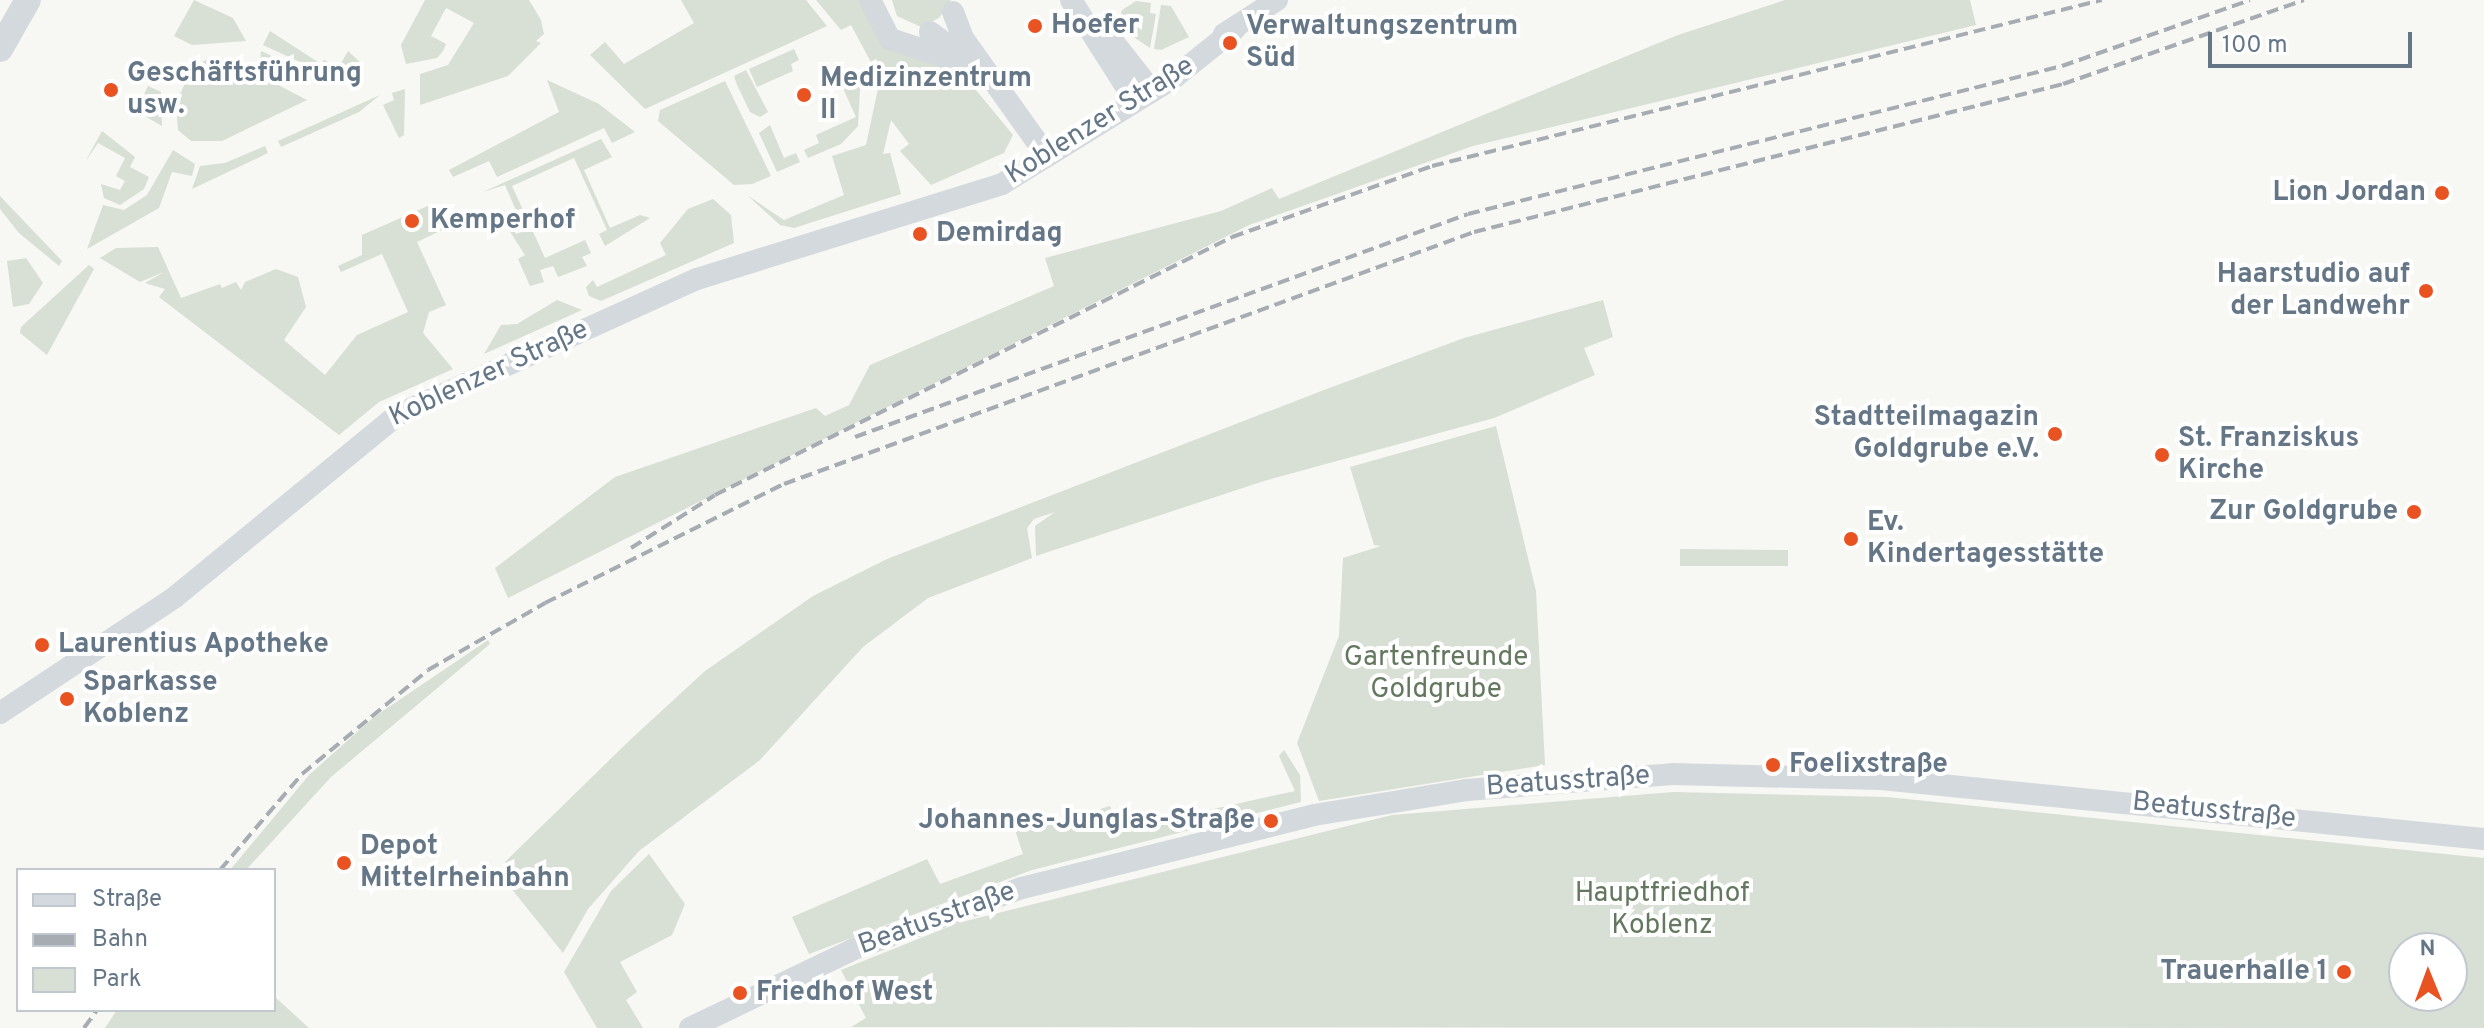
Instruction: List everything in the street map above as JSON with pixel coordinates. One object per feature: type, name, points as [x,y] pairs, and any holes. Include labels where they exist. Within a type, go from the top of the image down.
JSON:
[{"type":"main road","points":[[0,49],[28,0]]},
{"type":"street","points":[[870,0],[890,39],[945,52],[973,69]]},
{"type":"street","points":[[886,0],[900,28],[930,32],[955,44],[1020,137],[1038,153]]},
{"type":"street","points":[[1071,0],[1140,91]]},
{"type":"street","points":[[1082,0],[1140,91]]},
{"type":"street","name":"Koblenzer Straße","points":[[0,713],[175,597],[397,415],[697,279],[957,198],[1140,91],[1277,0]]},
{"type":"street","points":[[930,32],[956,6]]},
{"type":"street","points":[[956,6],[963,38],[1038,153]]},
{"type":"street","name":"Beatusstraße","points":[[690,1028],[866,944],[1022,888],[1314,815],[1466,790],[1672,774],[1796,774],[2484,839]]},
{"type":"green space","points":[[194,0],[233,18],[246,41],[192,45],[174,36]]},
{"type":"green space","points":[[425,0],[529,0],[541,20],[544,34],[536,41],[541,43],[508,76],[420,105],[420,74],[448,65],[474,23],[446,8],[431,36],[446,44],[443,51],[437,58],[406,64],[401,45]]},
{"type":"green space","points":[[681,0],[806,0],[827,26],[645,109],[590,55],[605,42],[624,64],[694,23]]},
{"type":"green space","points":[[816,0],[864,0],[865,9],[962,73],[1013,135],[1004,153],[931,185],[900,151],[909,144],[891,120],[883,154],[890,153],[901,194],[794,228],[780,225],[747,195],[784,220],[844,195],[832,156],[866,145],[880,79],[851,25],[841,30]]},
{"type":"green space","points":[[892,0],[951,0],[939,18],[921,27],[897,16]]},
{"type":"green space","points":[[1785,0],[1970,0],[1976,25],[1473,146],[1249,225],[508,598],[495,568],[615,477],[816,408],[825,416],[849,405],[870,365],[1054,286],[1045,258],[1221,211],[1272,188],[1279,199],[1678,35]]},
{"type":"green space","points":[[1136,1],[1151,3],[1150,13],[1156,14],[1150,48],[1117,26],[1122,10]]},
{"type":"green space","points":[[1161,5],[1171,6],[1189,37],[1161,50],[1154,49]]},
{"type":"green space","points":[[270,31],[321,64],[324,60],[339,67],[348,51],[363,65],[348,79],[330,65],[324,73],[263,45]]},
{"type":"green space","points":[[794,49],[799,60],[791,64],[793,71],[757,87],[749,69]]},
{"type":"green space","points":[[261,51],[311,74],[345,85],[297,77],[260,60]]},
{"type":"green space","points":[[210,57],[228,59],[307,100],[222,141],[191,141],[178,130],[176,103],[191,70]]},
{"type":"green space","points":[[851,67],[860,89],[858,126],[841,144],[808,158],[804,150],[819,143],[816,135],[856,117],[841,84],[841,71]]},
{"type":"green space","points":[[746,70],[768,112],[760,117],[750,112],[734,76]]},
{"type":"green space","points":[[547,80],[599,104],[635,132],[612,143],[604,128],[497,177],[489,161],[453,177],[449,170],[559,112]]},
{"type":"green space","points":[[725,81],[771,176],[752,184],[734,185],[658,121],[660,110]]},
{"type":"green space","points":[[148,86],[161,92],[162,126],[136,111]]},
{"type":"green space","points":[[405,89],[404,135],[399,138],[383,105],[394,100],[392,93]]},
{"type":"green space","points":[[380,95],[359,112],[281,147],[278,141]]},
{"type":"green space","points":[[770,125],[784,158],[796,153],[800,162],[777,172],[759,133]]},
{"type":"green space","points":[[102,131],[135,157],[130,167],[149,177],[144,189],[120,205],[104,198],[101,184],[120,190],[125,181],[116,176],[125,158],[98,143],[85,162]]},
{"type":"green space","points":[[601,139],[612,157],[584,170],[610,228],[640,215],[650,218],[605,246],[599,234],[607,230],[574,158],[512,186],[545,258],[585,240],[591,253],[582,257],[587,266],[558,277],[553,266],[540,270],[544,282],[530,286],[518,259],[525,255],[498,213],[504,210],[516,234],[525,231],[505,185],[483,192]]},
{"type":"green space","points":[[265,146],[268,153],[192,189],[200,166],[225,163]]},
{"type":"green space","points":[[173,150],[195,164],[192,176],[172,172],[159,208],[87,249],[103,205],[124,210],[147,195]]},
{"type":"green space","points":[[0,196],[62,261],[59,266],[19,233],[0,209]]},
{"type":"green space","points":[[713,199],[731,215],[734,243],[601,301],[589,296],[586,287],[593,280],[597,287],[666,255],[660,243],[688,209]]},
{"type":"green space","points":[[430,205],[442,230],[417,242],[446,305],[429,312],[423,333],[453,369],[379,402],[339,435],[159,297],[165,289],[145,283],[164,272],[140,282],[100,258],[116,248],[158,247],[181,298],[220,284],[222,288],[236,282],[241,290],[245,282],[276,269],[298,277],[306,307],[284,340],[325,375],[357,335],[408,312],[382,254],[341,272],[338,266],[362,255],[362,235]]},
{"type":"green space","points":[[26,258],[43,283],[29,304],[13,307],[7,261]]},
{"type":"green space","points":[[89,265],[94,269],[47,355],[20,333],[21,327]]},
{"type":"green space","points":[[557,300],[582,310],[484,354],[501,325],[517,324]]},
{"type":"green space","points":[[1603,300],[1613,337],[1584,348],[1595,375],[1494,418],[1264,481],[1036,556],[1035,526],[1055,512],[1034,519],[1027,528],[1032,558],[928,598],[863,647],[760,760],[639,851],[588,909],[563,953],[507,883],[505,862],[630,740],[705,671],[813,596],[887,559],[1324,390],[1464,338]]},
{"type":"green space","name":"Gartenfreunde Goldgrube","points":[[1496,426],[1536,591],[1545,765],[1319,801],[1297,743],[1339,636],[1343,558],[1381,546],[1374,545],[1350,467]]},
{"type":"green space","points":[[1680,549],[1788,550],[1788,566],[1680,566]]},
{"type":"green space","points":[[488,640],[490,644],[331,777],[248,868],[232,868],[309,775],[374,717]]},
{"type":"green space","points":[[1284,750],[1300,775],[1301,802],[1032,870],[809,954],[792,917],[927,859],[940,884],[1023,854],[1015,830],[1053,817],[1056,822],[1110,806],[1119,830],[1295,791],[1279,756]]},
{"type":"green space","name":"Hauptfriedhof Koblenz","points":[[1673,792],[1887,797],[2484,858],[2484,1028],[851,1027],[866,1018],[841,970],[958,923],[1392,815]]},
{"type":"green space","points":[[649,854],[685,904],[672,935],[620,962],[637,992],[626,1000],[643,1028],[597,1028],[564,972],[611,891]]},
{"type":"green space","points":[[276,998],[309,1028],[105,1028],[116,1012],[276,1012]]},
{"type":"railway","points":[[631,548],[715,495],[1232,237],[1432,166],[2102,0]]},
{"type":"railway","points":[[855,437],[1468,214],[2062,66],[2250,0]]},
{"type":"railway","points":[[222,868],[302,774],[428,670],[545,603],[784,484],[1474,232],[2063,84],[2304,0]]},
{"type":"railway","points":[[84,1028],[96,1012]]},
{"type":"place","name":"Hoefer","points":[[1035,26]]},
{"type":"place","name":"Verwaltungszentrum Süd","points":[[1230,43]]},
{"type":"place","name":"Geschäftsführung usw.","points":[[111,90]]},
{"type":"place","name":"Medizinzentrum II","points":[[804,95]]},
{"type":"place","name":"Lion Jordan","points":[[2442,193]]},
{"type":"place","name":"Kemperhof","points":[[412,221]]},
{"type":"place","name":"Demirdag","points":[[920,234]]},
{"type":"place","name":"Haarstudio auf der Landwehr","points":[[2426,291]]},
{"type":"place","name":"Stadtteilmagazin Goldgrube e.V.","points":[[2055,434]]},
{"type":"place","name":"St. Franziskus Kirche","points":[[2162,455]]},
{"type":"place","name":"Zur Goldgrube","points":[[2414,512]]},
{"type":"place","name":"Ev. Kindertagesstätte","points":[[1851,539]]},
{"type":"place","name":"Laurentius Apotheke","points":[[42,645]]},
{"type":"place","name":"Sparkasse Koblenz","points":[[67,699]]},
{"type":"place","name":"Foelixstraße","points":[[1773,765]]},
{"type":"place","name":"Johannes-Junglas-Straße","points":[[1271,821]]},
{"type":"place","name":"Depot Mittelrheinbahn","points":[[344,863]]},
{"type":"place","name":"Trauerhalle 1","points":[[2344,972]]},
{"type":"place","name":"Friedhof West","points":[[740,993]]}]
